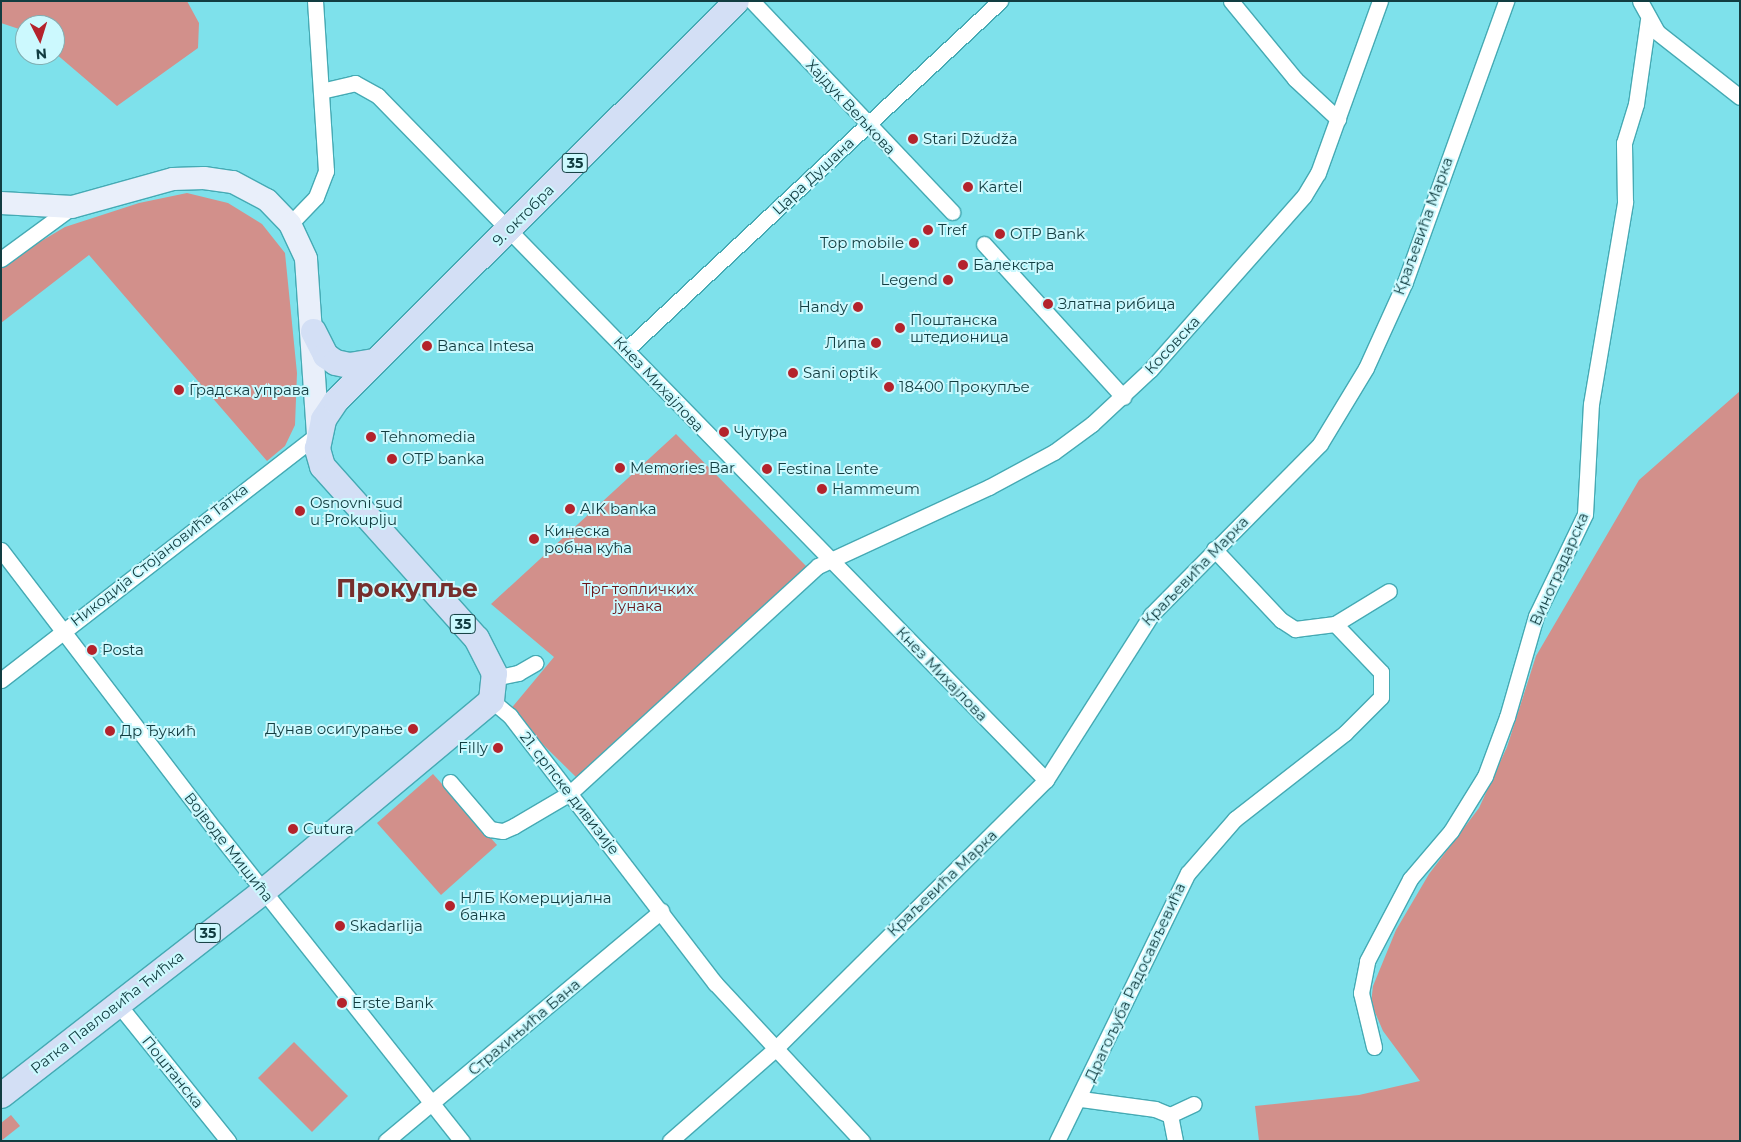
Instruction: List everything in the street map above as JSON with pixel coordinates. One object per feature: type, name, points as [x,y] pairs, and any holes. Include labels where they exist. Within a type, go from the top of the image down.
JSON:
[{"type":"main road","name":"9. октобра","points":[[318,434],[328,409],[736,1]]},
{"type":"main road","points":[[1,202],[72,207],[173,180],[204,178],[250,189],[290,224],[306,259],[313,331],[318,434]]},
{"type":"main road","points":[[313,331],[325,355],[335,362],[349,365],[375,361]]},
{"type":"main road","name":"21. српске дивизије","points":[[318,434],[319,458],[327,473],[476,638],[492,689]]},
{"type":"main road","name":"Ратка Павловића Ћићка","points":[[1,1095],[264,890],[492,689]]},
{"type":"street","points":[[290,224],[323,184],[321,91],[315,1]]},
{"type":"street","name":"Хајдук Вељкова","points":[[752,1],[952,212]]},
{"type":"street","name":"Цара Душана","points":[[626,350],[1000,1]]},
{"type":"street","points":[[1231,1],[1295,79],[1338,119]]},
{"type":"street","name":"Косовска","points":[[830,559],[1019,472],[1071,440],[1123,397],[1293,212],[1318,173],[1380,1]]},
{"type":"street","name":"Краљевића Марка","points":[[670,1141],[775,1049],[1046,780],[1139,630],[1214,549],[1304,464],[1358,384],[1405,282],[1506,1]]},
{"type":"street","points":[[1640,1],[1648,20],[1672,45],[1740,97]]},
{"type":"street","name":"Виноградарска","points":[[1374,1047],[1361,994],[1367,961],[1410,879],[1451,831],[1485,776],[1500,739],[1536,616],[1584,514],[1591,404],[1625,202],[1624,143],[1636,104],[1648,20]]},
{"type":"street","name":"Кнез Михајлова","points":[[321,91],[355,83],[368,88],[511,228],[626,350],[1046,780]]},
{"type":"street","points":[[1,259],[72,207]]},
{"type":"street","points":[[984,244],[1123,397]]},
{"type":"street","name":"Никодија Стојановића Татка","points":[[1,680],[318,434]]},
{"type":"street","points":[[1214,549],[1287,625],[1302,630],[1335,624],[1389,591]]},
{"type":"street","name":"Војводе Мишића","points":[[1,550],[65,630],[264,890],[462,1141]]},
{"type":"street","points":[[450,782],[495,832],[570,793],[830,559]]},
{"type":"street","name":"Драгољуба Радосављевића","points":[[1058,1141],[1081,1098],[1157,929],[1188,873],[1235,819],[1345,733],[1381,697],[1381,672],[1335,624]]},
{"type":"street","points":[[492,689],[535,663]]},
{"type":"street","name":"21. српске дивизије","points":[[492,689],[510,716],[660,911],[775,1049],[862,1141]]},
{"type":"street","name":"Страхињића Бана","points":[[386,1141],[660,911]]},
{"type":"street","name":"Поштанска","points":[[118,1004],[228,1141]]},
{"type":"street","points":[[1081,1098],[1155,1109],[1170,1115],[1194,1104]]},
{"type":"street","points":[[1170,1115],[1175,1141]]},
{"type":"green space","points":[[1,1],[187,1],[199,23],[198,48],[117,106],[65,62],[65,15],[15,15],[15,28],[1,23]]},
{"type":"green space","points":[[187,193],[228,203],[262,224],[285,253],[297,373],[295,425],[285,446],[267,461],[89,255],[1,323],[1,265],[65,227],[139,203]]},
{"type":"green space","points":[[1740,391],[1740,1141],[1259,1141],[1255,1106],[1359,1095],[1420,1081],[1383,1031],[1371,1003],[1373,986],[1396,930],[1429,874],[1479,808],[1507,747],[1536,656],[1639,480]]},
{"type":"green space","name":"Трг топличких јунака","points":[[676,434],[807,567],[578,779],[509,711],[554,657],[491,604]]},
{"type":"green space","points":[[433,774],[497,845],[441,895],[377,823]]},
{"type":"green space","points":[[294,1042],[348,1096],[312,1132],[258,1078]]},
{"type":"green space","points":[[11,1115],[20,1126],[1,1141],[1,1123]]},
{"type":"place","name":"Stari Džudža","points":[[913,139]]},
{"type":"place","name":"Kartel","points":[[968,187]]},
{"type":"place","name":"Tref","points":[[928,230]]},
{"type":"place","name":"OTP Bank","points":[[1000,234]]},
{"type":"place","name":"Top mobile","points":[[914,243]]},
{"type":"place","name":"Балекстра","points":[[963,265]]},
{"type":"place","name":"Legend","points":[[948,280]]},
{"type":"place","name":"Златна рибица","points":[[1048,304]]},
{"type":"place","name":"Handy","points":[[858,307]]},
{"type":"place","name":"Поштанска штедионица","points":[[900,328]]},
{"type":"place","name":"Липа","points":[[876,343]]},
{"type":"place","name":"Banca Intesa","points":[[427,346]]},
{"type":"place","name":"Sani optik","points":[[793,373]]},
{"type":"place","name":"18400 Прокупље","points":[[889,387]]},
{"type":"place","name":"Градска управа","points":[[179,390]]},
{"type":"place","name":"Чутура","points":[[724,432]]},
{"type":"place","name":"Tehnomedia","points":[[371,437]]},
{"type":"place","name":"OTP banka","points":[[392,459]]},
{"type":"place","name":"Memories Bar","points":[[620,468]]},
{"type":"place","name":"Festina Lente","points":[[767,469]]},
{"type":"place","name":"Hammeum","points":[[822,489]]},
{"type":"place","name":"AIK banka","points":[[570,509]]},
{"type":"place","name":"Osnovni sud u Prokuplju","points":[[300,511]]},
{"type":"place","name":"Кинеска робна кућа","points":[[534,539]]},
{"type":"place","name":"Posta","points":[[92,650]]},
{"type":"place","name":"Дунав осигурање","points":[[413,729]]},
{"type":"place","name":"Др Ђукић","points":[[110,731]]},
{"type":"place","name":"Filly","points":[[498,748]]},
{"type":"place","name":"Cutura","points":[[293,829]]},
{"type":"place","name":"НЛБ Комерцијална банка","points":[[450,906]]},
{"type":"place","name":"Skadarlija","points":[[340,926]]},
{"type":"place","name":"Erste Bank","points":[[342,1003]]},
{"type":"district","name":"Прокупље","points":[[407,588]]}]
